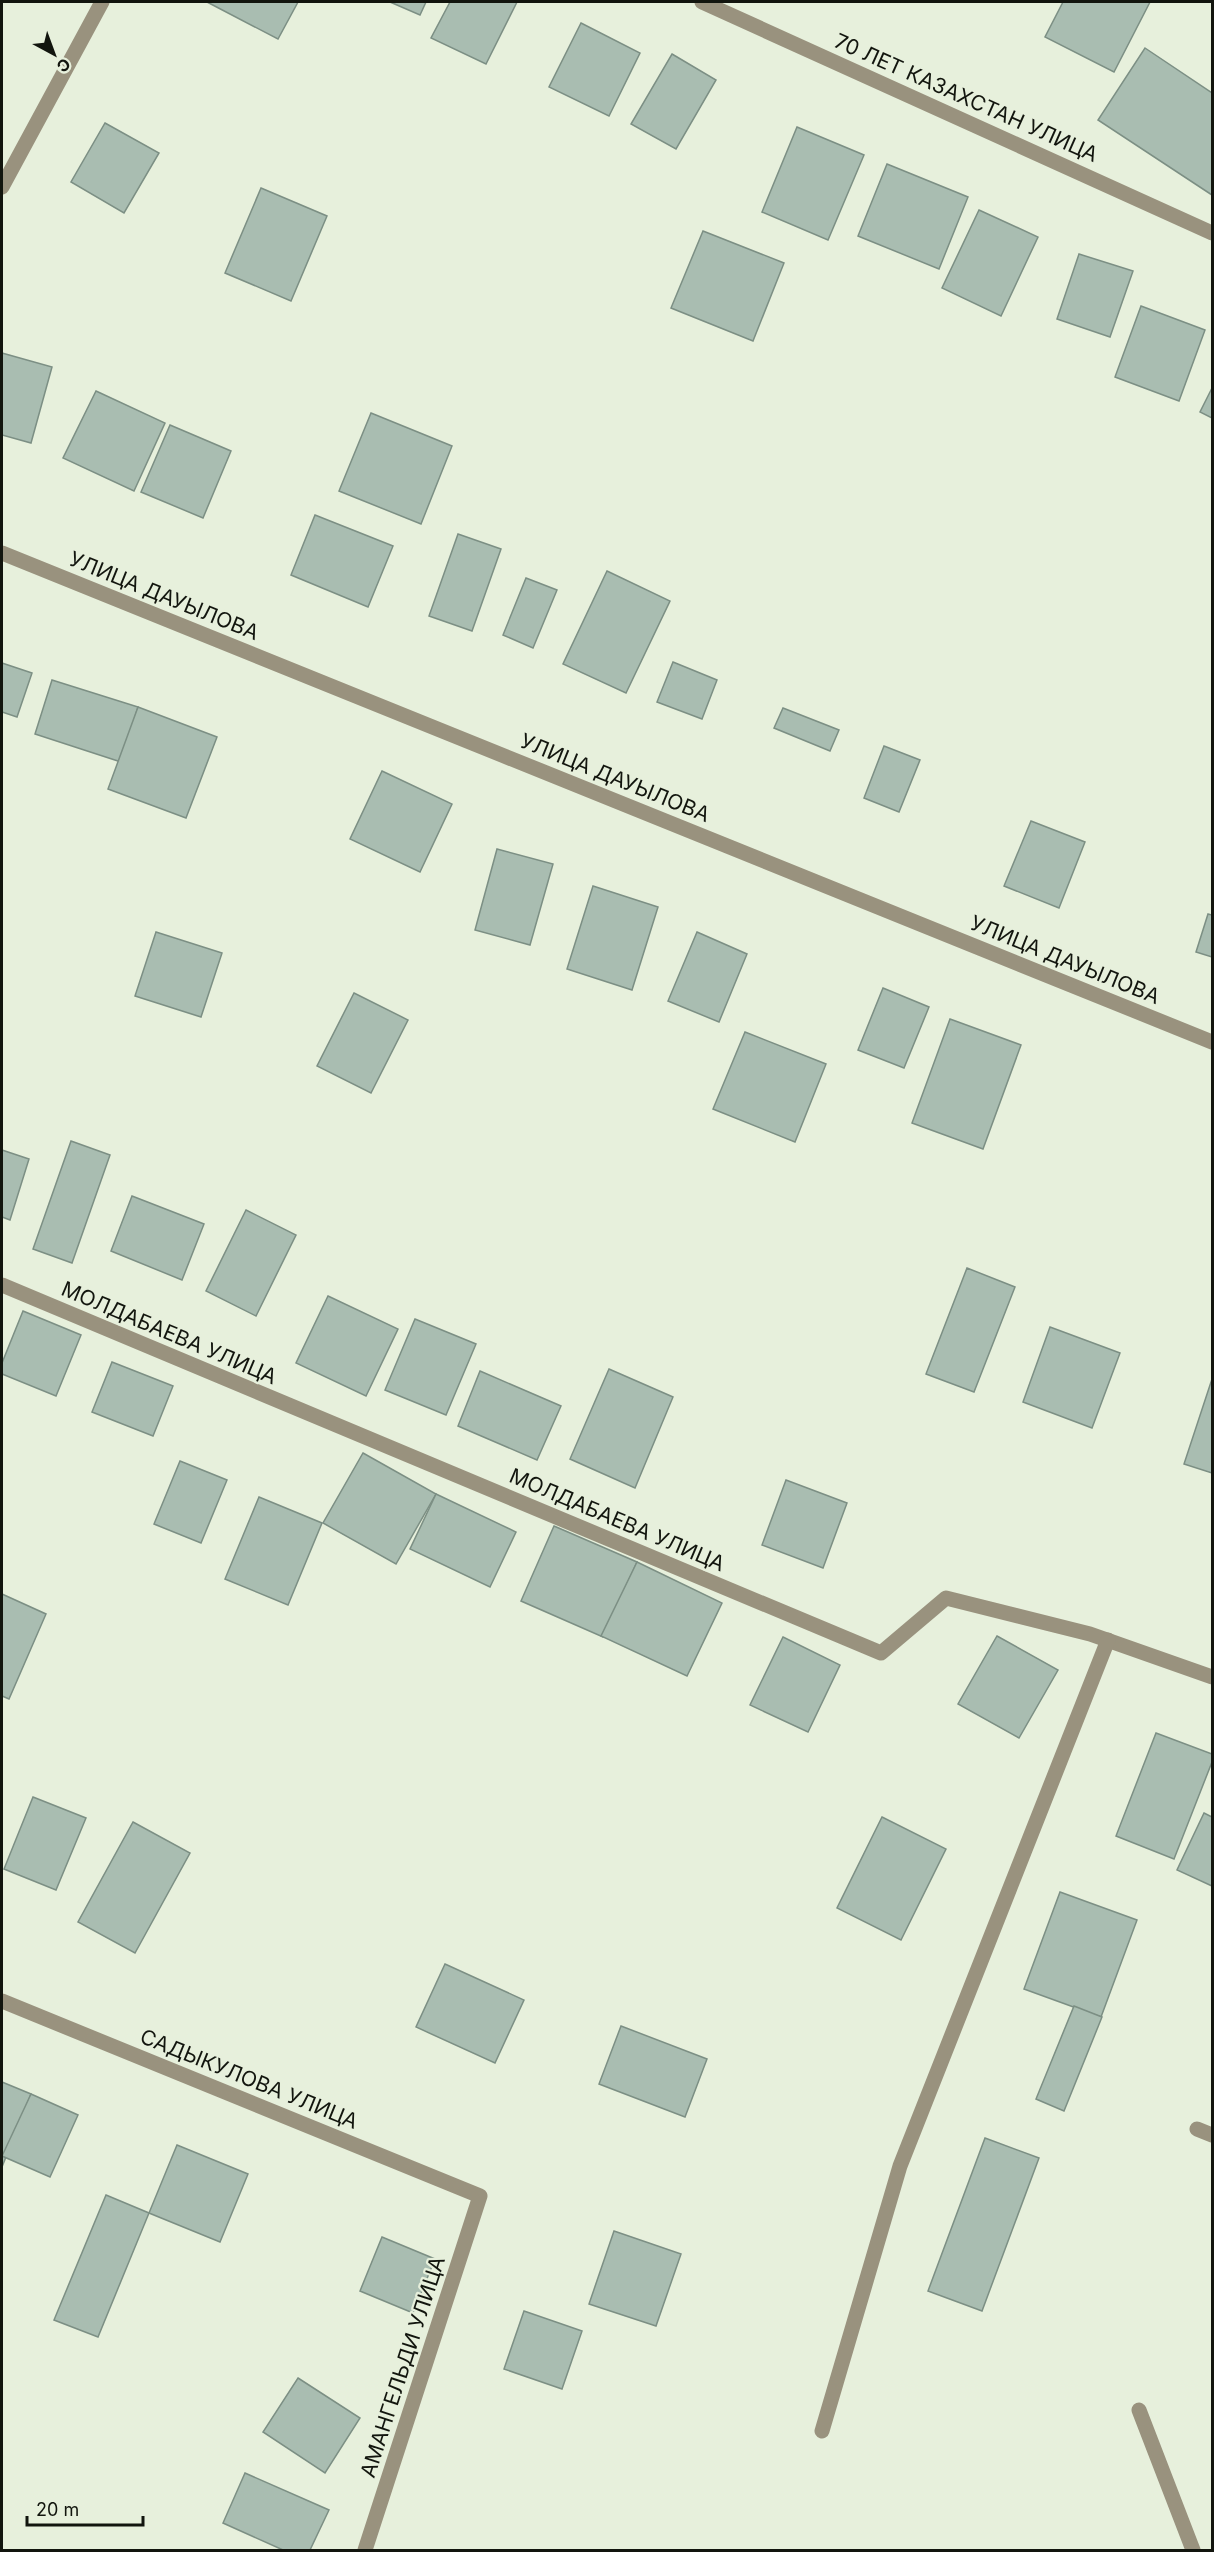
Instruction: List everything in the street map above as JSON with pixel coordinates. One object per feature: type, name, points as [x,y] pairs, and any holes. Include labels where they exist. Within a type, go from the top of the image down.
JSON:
[{"type":"street","points":[[2,187],[101,2]]},
{"type":"street","name":"70 ЛЕТ КАЗАХСТАН УЛИЦА","points":[[702,2],[1212,233]]},
{"type":"street","name":"УЛИЦА ДАУЫЛОВА","points":[[2,553],[1212,1042]]},
{"type":"street","name":"МОЛДАБАЕВА УЛИЦА","points":[[2,1285],[881,1653],[946,1598],[1108,1640],[1212,1677]]},
{"type":"street","points":[[822,2431],[900,2166],[1108,1640]]},
{"type":"street","name":"САДЫКУЛОВА УЛИЦА","points":[[2,2001],[480,2196]]},
{"type":"street","points":[[1197,2129],[1212,2135]]},
{"type":"street","name":"АМАНГЕЛЬДИ УЛИЦА","points":[[365,2550],[480,2196]]},
{"type":"street","points":[[1139,2410],[1192,2550]]},
{"type":"building","points":[[207,2],[298,2],[278,39]]},
{"type":"building","points":[[390,2],[426,2],[420,15]]},
{"type":"building","points":[[450,2],[517,2],[486,64],[431,38]]},
{"type":"building","points":[[1063,2],[1150,2],[1114,72],[1045,37]]},
{"type":"building","points":[[581,23],[640,53],[609,116],[549,87]]},
{"type":"building","points":[[1145,48],[1212,93],[1212,195],[1098,120]]},
{"type":"building","points":[[672,54],[716,80],[676,149],[631,124]]},
{"type":"building","points":[[105,123],[159,153],[124,213],[71,182]]},
{"type":"building","points":[[797,127],[864,155],[828,240],[762,212]]},
{"type":"building","points":[[887,164],[968,197],[939,269],[858,236]]},
{"type":"building","points":[[261,188],[327,216],[291,301],[225,273]]},
{"type":"building","points":[[979,210],[1038,237],[1001,316],[942,288]]},
{"type":"building","points":[[703,231],[784,263],[753,341],[671,308]]},
{"type":"building","points":[[1079,254],[1133,271],[1110,337],[1057,319]]},
{"type":"building","points":[[1141,306],[1205,330],[1179,401],[1115,377]]},
{"type":"building","points":[[2,353],[52,367],[31,443],[2,435]]},
{"type":"building","points":[[1212,388],[1212,418],[1200,412]]},
{"type":"building","points":[[96,391],[165,423],[134,491],[63,458]]},
{"type":"building","points":[[371,413],[452,446],[421,524],[339,491]]},
{"type":"building","points":[[170,425],[231,451],[203,518],[141,492]]},
{"type":"building","points":[[315,515],[393,546],[368,607],[291,575]]},
{"type":"building","points":[[458,534],[501,549],[472,631],[429,616]]},
{"type":"building","points":[[607,571],[670,601],[626,693],[563,664]]},
{"type":"building","points":[[526,578],[557,590],[533,648],[503,635]]},
{"type":"building","points":[[673,662],[717,680],[702,719],[657,702]]},
{"type":"building","points":[[2,663],[32,673],[17,717],[2,712]]},
{"type":"building","points":[[52,680],[138,707],[121,762],[35,734]]},
{"type":"building","points":[[138,707],[217,737],[186,818],[108,789]]},
{"type":"building","points":[[783,708],[839,730],[830,751],[774,728]]},
{"type":"building","points":[[884,746],[920,760],[899,812],[864,798]]},
{"type":"building","points":[[382,771],[452,804],[420,872],[350,839]]},
{"type":"building","points":[[1031,821],[1085,842],[1059,908],[1004,886]]},
{"type":"building","points":[[497,849],[553,864],[530,945],[475,930]]},
{"type":"building","points":[[593,886],[658,907],[632,990],[567,969]]},
{"type":"building","points":[[1208,914],[1212,915],[1212,957],[1196,952]]},
{"type":"building","points":[[156,932],[222,953],[201,1017],[135,996]]},
{"type":"building","points":[[697,932],[747,954],[719,1022],[668,1001]]},
{"type":"building","points":[[883,988],[929,1007],[904,1068],[858,1050]]},
{"type":"building","points":[[354,993],[408,1020],[371,1093],[317,1066]]},
{"type":"building","points":[[950,1019],[1021,1045],[983,1149],[912,1123]]},
{"type":"building","points":[[745,1032],[826,1064],[795,1142],[713,1109]]},
{"type":"building","points":[[71,1141],[110,1155],[72,1263],[33,1249]]},
{"type":"building","points":[[2,1150],[29,1159],[10,1220],[2,1217]]},
{"type":"building","points":[[132,1196],[204,1224],[182,1280],[111,1251]]},
{"type":"building","points":[[246,1210],[296,1235],[256,1316],[206,1291]]},
{"type":"building","points":[[967,1268],[1015,1287],[974,1392],[926,1374]]},
{"type":"building","points":[[328,1296],[398,1329],[366,1396],[296,1363]]},
{"type":"building","points":[[23,1311],[81,1335],[56,1396],[2,1374],[2,1363]]},
{"type":"building","points":[[415,1319],[476,1344],[446,1415],[385,1390]]},
{"type":"building","points":[[1050,1327],[1120,1353],[1092,1428],[1023,1402]]},
{"type":"building","points":[[112,1362],[173,1386],[153,1436],[92,1412]]},
{"type":"building","points":[[609,1369],[673,1397],[635,1488],[570,1459]]},
{"type":"building","points":[[480,1371],[561,1406],[537,1460],[458,1426]]},
{"type":"building","points":[[1212,1379],[1212,1473],[1184,1464]]},
{"type":"building","points":[[363,1453],[436,1494],[396,1564],[323,1523]]},
{"type":"building","points":[[180,1461],[227,1480],[201,1543],[154,1524]]},
{"type":"building","points":[[786,1480],[847,1503],[823,1568],[762,1545]]},
{"type":"building","points":[[436,1494],[516,1532],[490,1587],[410,1549]]},
{"type":"building","points":[[259,1497],[322,1523],[288,1605],[225,1579]]},
{"type":"building","points":[[554,1526],[637,1562],[603,1637],[521,1601]]},
{"type":"building","points":[[637,1562],[722,1603],[687,1676],[601,1636]]},
{"type":"building","points":[[2,1594],[46,1614],[9,1699],[2,1696]]},
{"type":"building","points":[[997,1636],[1058,1670],[1019,1738],[958,1704]]},
{"type":"building","points":[[783,1637],[840,1665],[808,1732],[750,1705]]},
{"type":"building","points":[[1156,1733],[1212,1754],[1212,1762],[1174,1859],[1116,1836]]},
{"type":"building","points":[[33,1797],[86,1818],[56,1890],[4,1869]]},
{"type":"building","points":[[1204,1813],[1212,1817],[1212,1886],[1177,1870]]},
{"type":"building","points":[[882,1817],[946,1849],[901,1940],[837,1908]]},
{"type":"building","points":[[133,1822],[190,1853],[135,1953],[78,1922]]},
{"type":"building","points":[[1060,1892],[1137,1920],[1101,2017],[1024,1989]]},
{"type":"building","points":[[445,1964],[524,2000],[495,2063],[416,2027]]},
{"type":"building","points":[[1074,2006],[1102,2017],[1064,2111],[1036,2099]]},
{"type":"building","points":[[621,2026],[707,2059],[685,2117],[599,2084]]},
{"type":"building","points":[[2,2082],[31,2094],[2,2167]]},
{"type":"building","points":[[31,2094],[78,2115],[50,2177],[2,2156]]},
{"type":"building","points":[[985,2138],[1039,2158],[982,2311],[928,2291]]},
{"type":"building","points":[[177,2145],[248,2174],[220,2242],[149,2213]]},
{"type":"building","points":[[106,2195],[149,2213],[98,2337],[54,2320]]},
{"type":"building","points":[[614,2231],[681,2254],[656,2326],[589,2304]]},
{"type":"building","points":[[382,2237],[435,2259],[413,2313],[360,2291]]},
{"type":"building","points":[[524,2311],[582,2331],[562,2389],[504,2369]]},
{"type":"building","points":[[298,2378],[360,2418],[325,2473],[263,2432]]},
{"type":"building","points":[[245,2473],[329,2510],[310,2550],[283,2550],[223,2523]]}]
